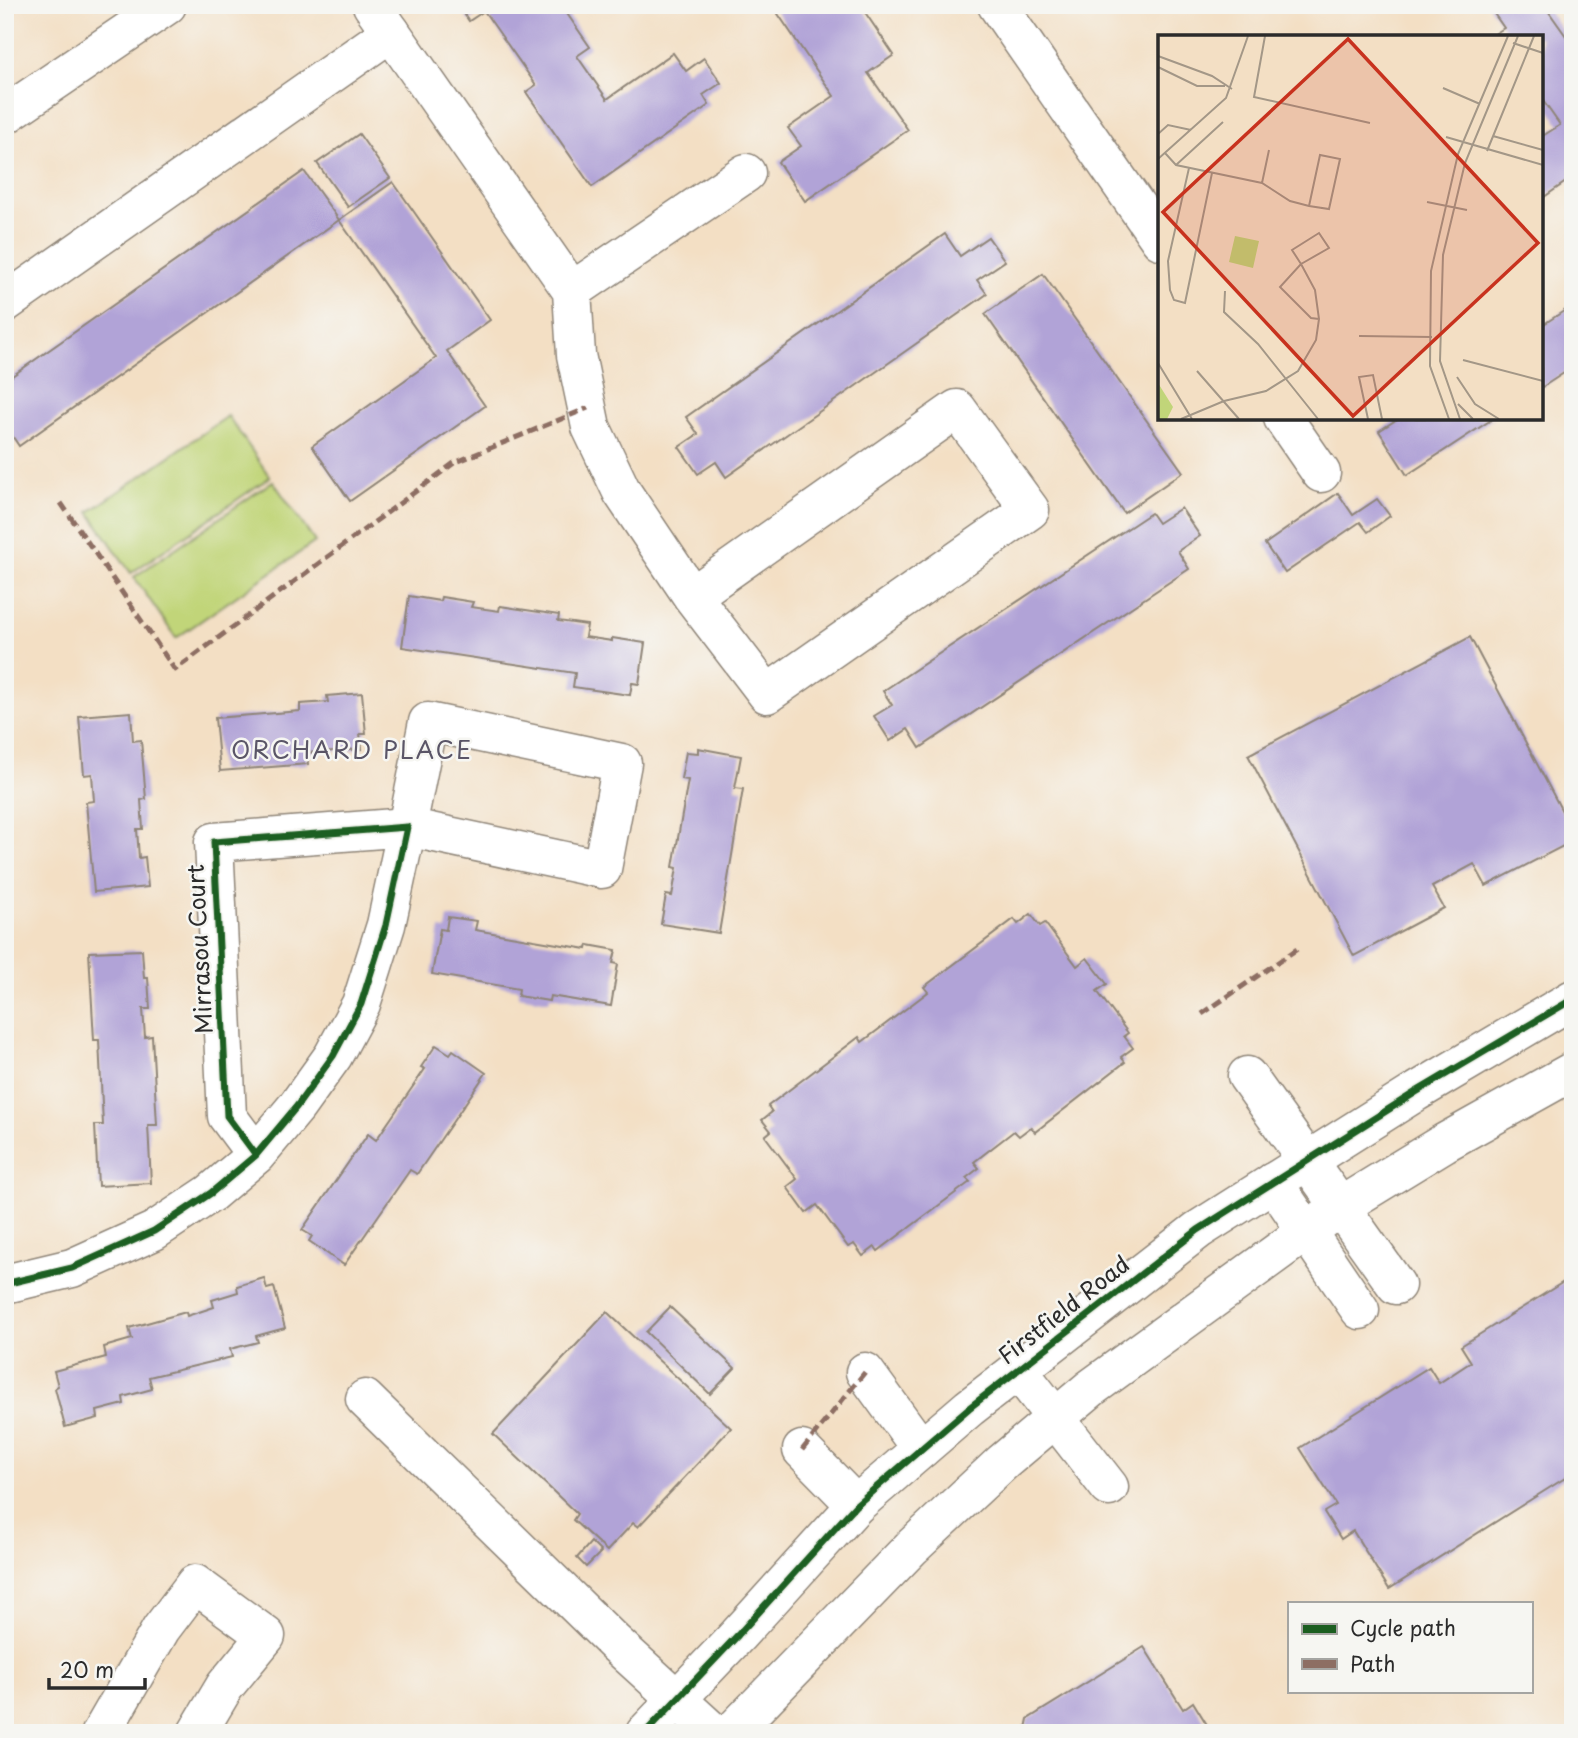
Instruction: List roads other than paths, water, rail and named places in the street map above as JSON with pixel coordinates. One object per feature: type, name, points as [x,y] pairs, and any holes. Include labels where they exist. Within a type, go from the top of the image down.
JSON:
[{"type":"street","points":[[5,114],[167,5]]},
{"type":"street","points":[[997,5],[1158,237]]},
{"type":"street","points":[[5,303],[382,19],[572,291],[576,355],[592,427],[622,492],[692,596],[767,694],[1030,510],[957,409],[692,596]]},
{"type":"street","points":[[572,291],[746,173]]},
{"type":"street","points":[[1284,420],[1321,473]]},
{"type":"street","points":[[5,1284],[72,1268],[154,1231],[211,1193],[256,1155],[297,1106],[333,1056],[361,1004],[386,925],[428,722],[622,763],[602,869],[407,827]]},
{"type":"street","name":"Mirrasou Court","points":[[256,1155],[227,1116],[214,842],[407,827]]},
{"type":"street","name":"Firstfield Road","points":[[658,1723],[856,1505],[1018,1370],[1198,1230],[1416,1092],[1573,999]]},
{"type":"street","points":[[731,1733],[912,1547],[1055,1417],[1306,1229],[1444,1143],[1573,1071]]},
{"type":"street","points":[[1247,1076],[1396,1285]]},
{"type":"street","points":[[1273,1182],[1360,1310]]},
{"type":"street","points":[[1018,1370],[1109,1487]]},
{"type":"street","points":[[864,1371],[921,1449]]},
{"type":"street","points":[[365,1399],[658,1723],[714,1733]]},
{"type":"street","points":[[802,1450],[856,1505]]},
{"type":"street","points":[[101,1733],[162,1629],[195,1584],[266,1636],[225,1686],[197,1733]]},
{"type":"district","name":"ORCHARD PLACE","points":[[352,751]]}]
